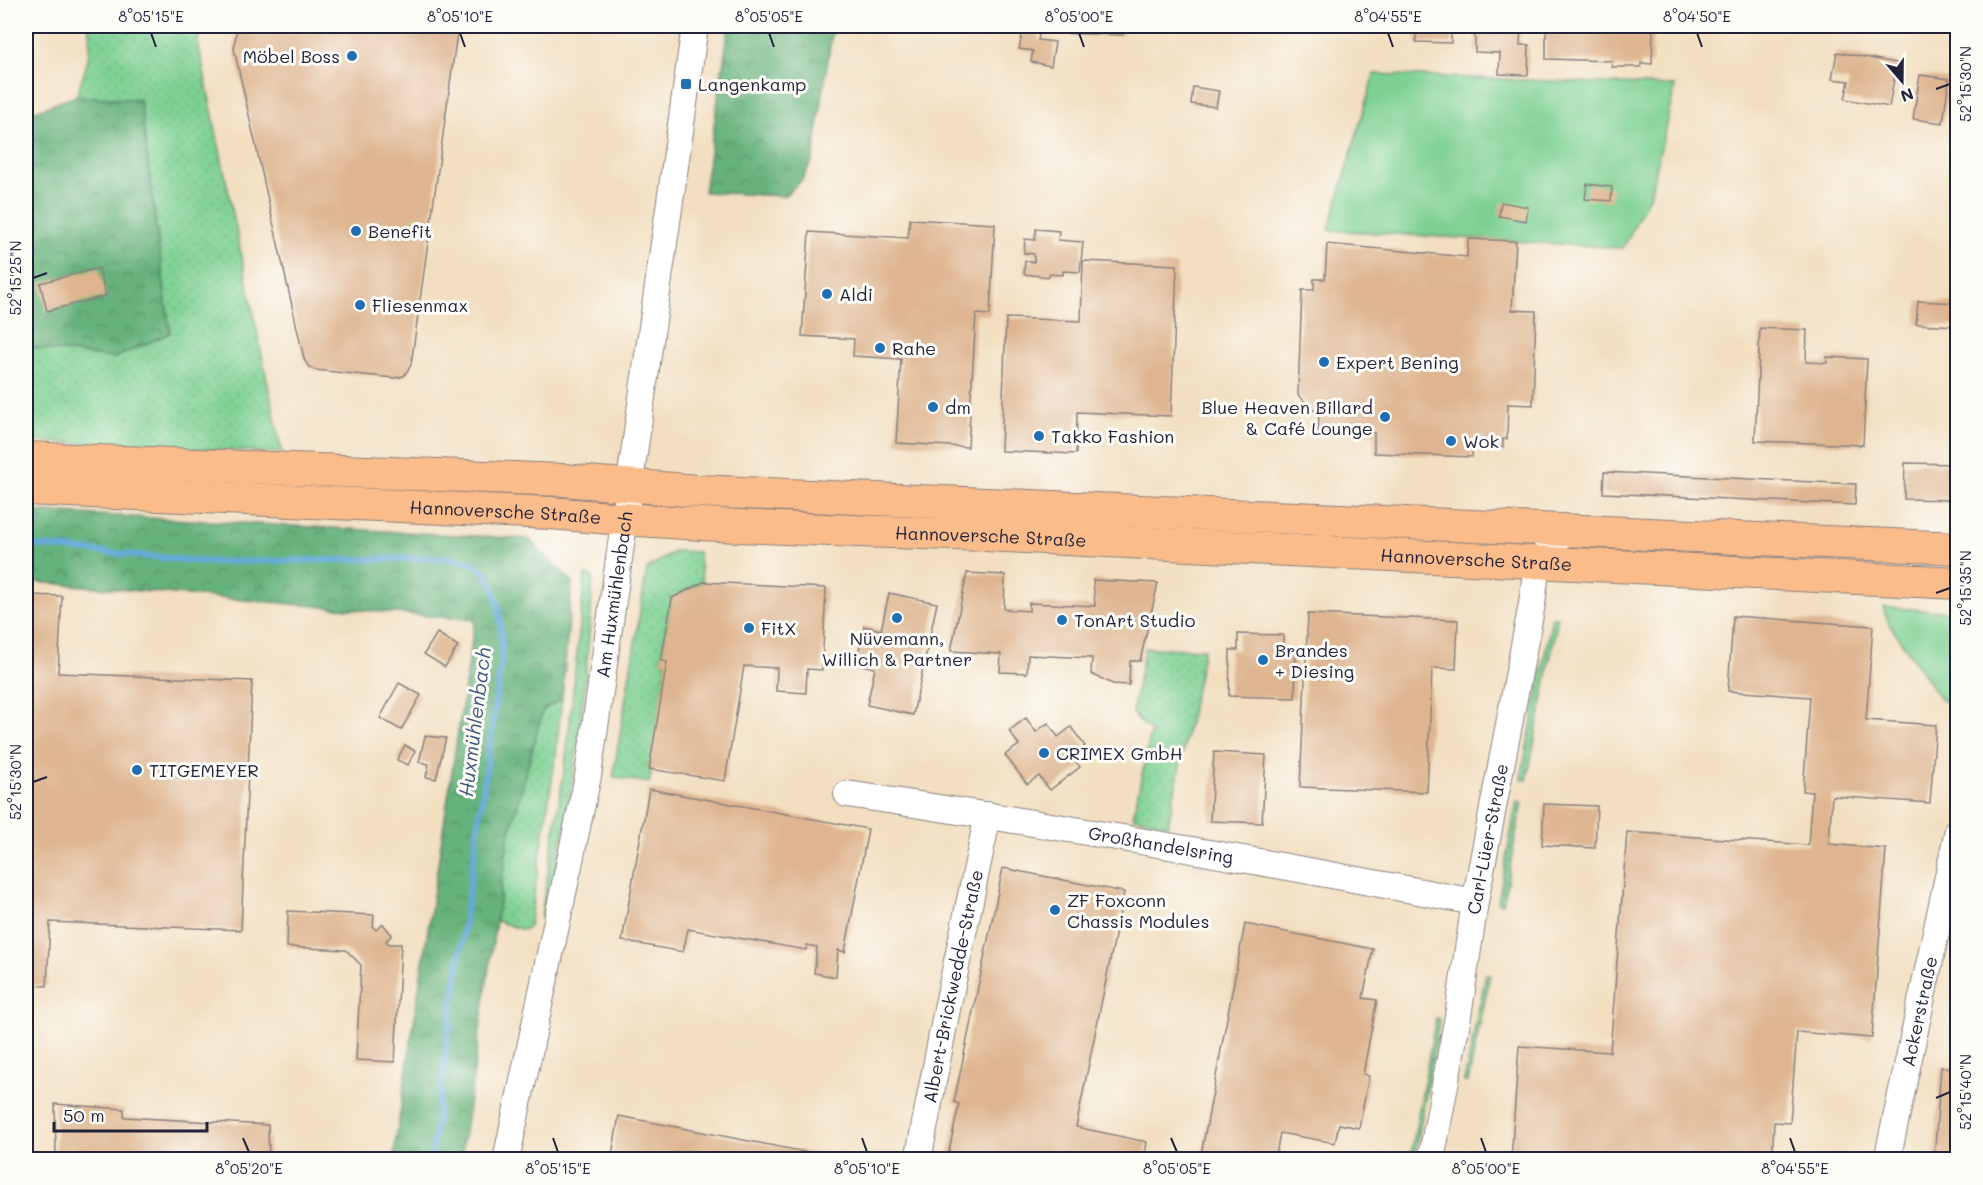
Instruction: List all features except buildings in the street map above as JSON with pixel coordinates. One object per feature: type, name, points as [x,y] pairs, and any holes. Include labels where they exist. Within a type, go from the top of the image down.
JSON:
[{"type":"main road","name":"Hannoversche Straße","points":[[26,458],[562,480],[692,490],[1958,548]]},
{"type":"main road","name":"Hannoversche Straße","points":[[26,489],[551,513],[625,520],[1958,583]]},
{"type":"street","name":"Am Huxmühlenbach","points":[[506,1160],[588,776],[695,26]]},
{"type":"street","points":[[1537,562],[1566,530]]},
{"type":"street","name":"Carl-Lüer-Straße","points":[[1431,1160],[1458,1016],[1475,902],[1532,604],[1537,562]]},
{"type":"street","name":"Großhandelsring","points":[[847,794],[988,815],[1267,863],[1475,902]]},
{"type":"street","name":"Albert-Brickwedde-Straße","points":[[918,1160],[988,815]]},
{"type":"street","name":"Ackerstraße","points":[[1887,1160],[1958,830]]},
{"type":"green space","points":[[88,26],[200,26],[198,43],[282,453],[26,441],[26,320],[29,347],[114,358],[170,333],[140,100],[76,96],[89,53]]},
{"type":"green space","points":[[729,26],[833,26],[813,159],[801,181],[784,196],[704,192]]},
{"type":"green space","points":[[1374,74],[1675,86],[1650,195],[1623,248],[1329,230]]},
{"type":"green space","points":[[76,96],[140,100],[170,333],[114,358],[29,347],[26,319],[26,114]]},
{"type":"green space","points":[[26,511],[528,539],[572,582],[562,699],[543,710],[508,839],[461,1159],[393,1159],[475,620],[26,581]]},
{"type":"green space","points":[[675,551],[698,552],[703,582],[672,598],[661,661],[667,662],[649,783],[613,777],[647,569]]},
{"type":"green space","points":[[585,575],[593,576],[583,706],[571,792],[545,919],[541,916],[566,758]]},
{"type":"green space","points":[[1883,607],[1951,612],[1957,617],[1957,703],[1942,701],[1889,624]]},
{"type":"green space","points":[[1552,617],[1558,617],[1527,780],[1521,779]]},
{"type":"green space","points":[[1145,648],[1204,649],[1168,825],[1133,817],[1151,732],[1132,713]]},
{"type":"green space","points":[[562,699],[556,754],[529,927],[523,930],[496,921],[508,839],[543,710]]},
{"type":"green space","points":[[1517,801],[1522,802],[1503,903],[1498,903]]},
{"type":"green space","points":[[1486,974],[1490,975],[1468,1082],[1464,1082]]},
{"type":"green space","points":[[1436,1018],[1440,1019],[1414,1159],[1410,1159]]},
{"type":"waterway","name":"Huxmühlenbach","points":[[26,545],[208,562],[444,558],[472,563],[482,569],[489,579],[498,604],[502,657],[431,1160]]},
{"type":"place","name":"Möbel Boss","points":[[352,56]]},
{"type":"place","name":"Langenkamp","points":[[686,84]]},
{"type":"place","name":"Benefit","points":[[356,231]]},
{"type":"place","name":"Aldi","points":[[827,294]]},
{"type":"place","name":"Fliesenmax","points":[[360,305]]},
{"type":"place","name":"Rahe","points":[[880,348]]},
{"type":"place","name":"Expert Bening","points":[[1324,362]]},
{"type":"place","name":"dm","points":[[933,407]]},
{"type":"place","name":"Blue Heaven Billard & Café Lounge","points":[[1385,417]]},
{"type":"place","name":"Takko Fashion","points":[[1039,436]]},
{"type":"place","name":"Wok","points":[[1451,441]]},
{"type":"place","name":"Nüvemann, Willich & Partner","points":[[897,618]]},
{"type":"place","name":"TonArt Studio","points":[[1062,620]]},
{"type":"place","name":"FitX","points":[[749,628]]},
{"type":"place","name":"Brandes + Diesing","points":[[1263,660]]},
{"type":"place","name":"CRIMEX GmbH","points":[[1044,753]]},
{"type":"place","name":"TITGEMEYER","points":[[137,770]]},
{"type":"place","name":"ZF Foxconn Chassis Modules","points":[[1055,910]]}]
